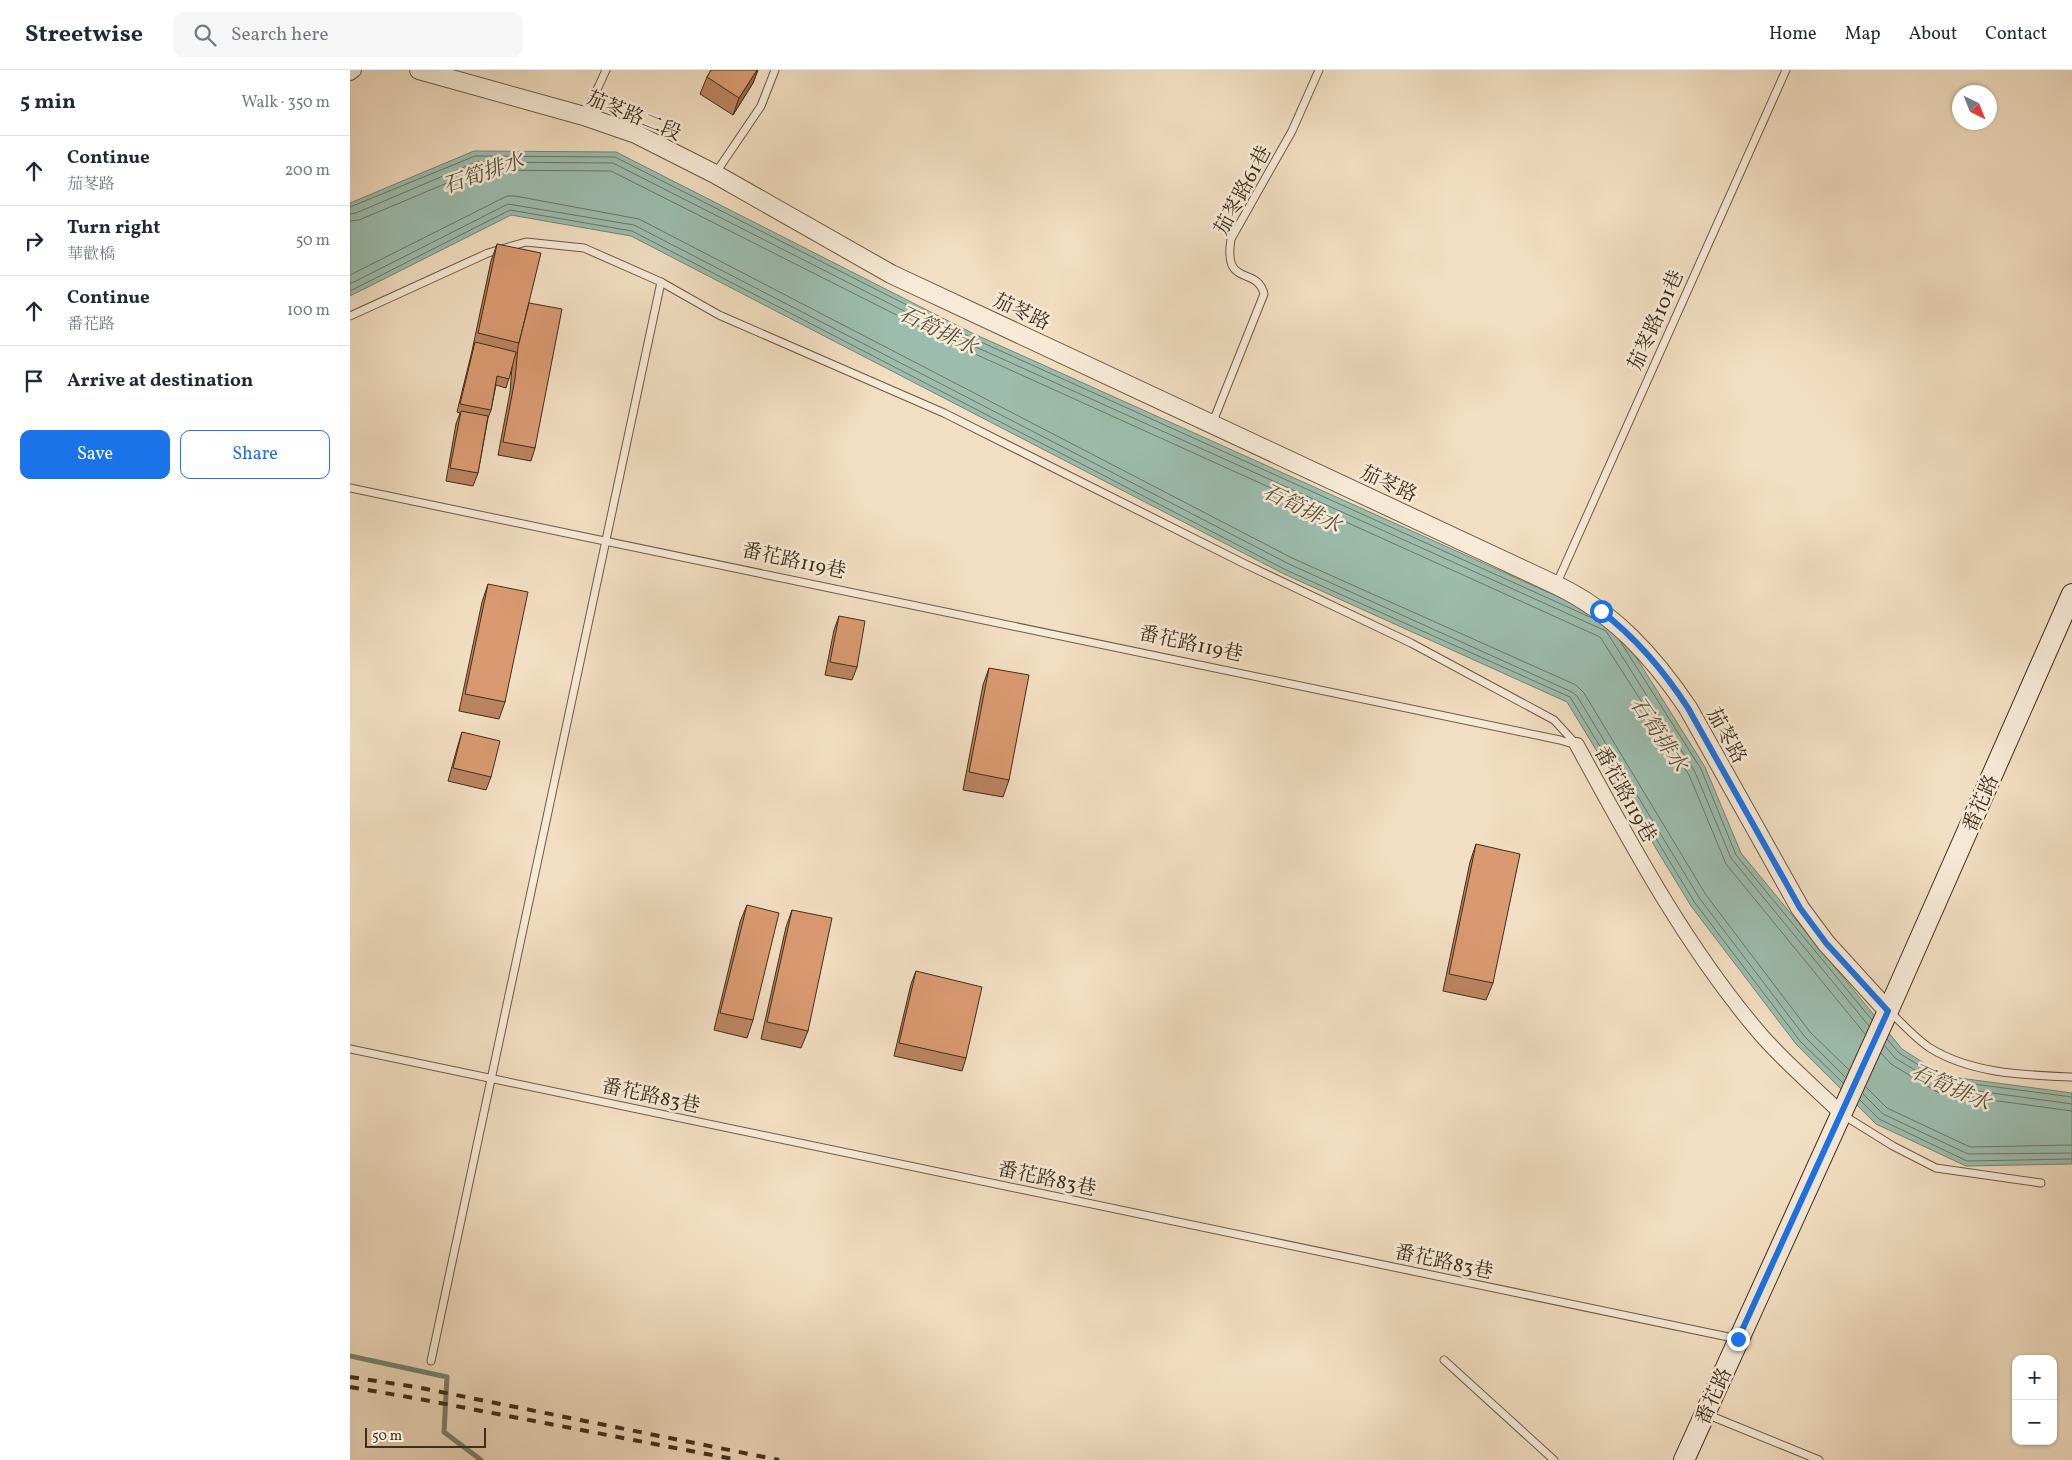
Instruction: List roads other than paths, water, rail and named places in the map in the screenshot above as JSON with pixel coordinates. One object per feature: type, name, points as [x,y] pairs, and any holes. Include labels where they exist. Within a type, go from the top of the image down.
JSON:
[{"type":"main road","name":"番花路","points":[[1684,1460],[1888,1011],[2072,594]]},
{"type":"street","points":[[350,73],[354,70]]},
{"type":"street","name":"茄苳路二段","points":[[420,70],[584,116],[636,134],[714,174]]},
{"type":"street","name":"茄苳路","points":[[714,174],[891,274],[1556,584],[1586,601],[1616,622],[1666,677],[1688,708],[1800,908],[1826,943],[1888,1011]]},
{"type":"street","name":"番花路119巷","points":[[1577,746],[1638,857],[1695,949],[1763,1036],[1841,1113]]},
{"type":"lane","points":[[584,116],[606,70]]},
{"type":"lane","points":[[714,174],[761,106],[774,70]]},
{"type":"lane","name":"茄苳路61巷","points":[[1212,425],[1264,294],[1259,284],[1238,274],[1232,266],[1229,253],[1231,238],[1292,131],[1319,70]]},
{"type":"lane","name":"茄苳路101巷","points":[[1556,584],[1786,70]]},
{"type":"lane","points":[[350,316],[488,253],[526,242],[584,248],[661,282],[719,315],[944,413],[1243,563],[1411,644],[1554,720],[1577,746]]},
{"type":"lane","points":[[431,1361],[661,282]]},
{"type":"lane","name":"番花路119巷","points":[[350,488],[1560,740],[1577,746]]},
{"type":"lane","points":[[1888,1011],[1930,1048],[1959,1062],[2010,1074],[2072,1077]]},
{"type":"lane","name":"番花路83巷","points":[[350,1049],[1738,1339]]},
{"type":"lane","points":[[1841,1113],[1893,1146],[1936,1168],[2041,1183]]},
{"type":"lane","points":[[1444,1360],[1554,1460]]},
{"type":"lane","points":[[1706,1414],[1819,1460]]},
{"type":"water","name":"石筍排水","points":[[474,151],[616,152],[972,333],[1614,622],[1705,767],[1741,853],[1902,1049],[1944,1076],[2072,1093],[2072,1164],[1966,1166],[1876,1124],[1796,1044],[1691,906],[1567,702],[1284,574],[631,236],[511,215],[350,296],[350,203]]},
{"type":"waterway","points":[[350,1356],[447,1377],[444,1432],[481,1460]]},
{"type":"railway","points":[[350,1377],[416,1387],[779,1460]]},
{"type":"railway","points":[[350,1387],[738,1460]]}]
